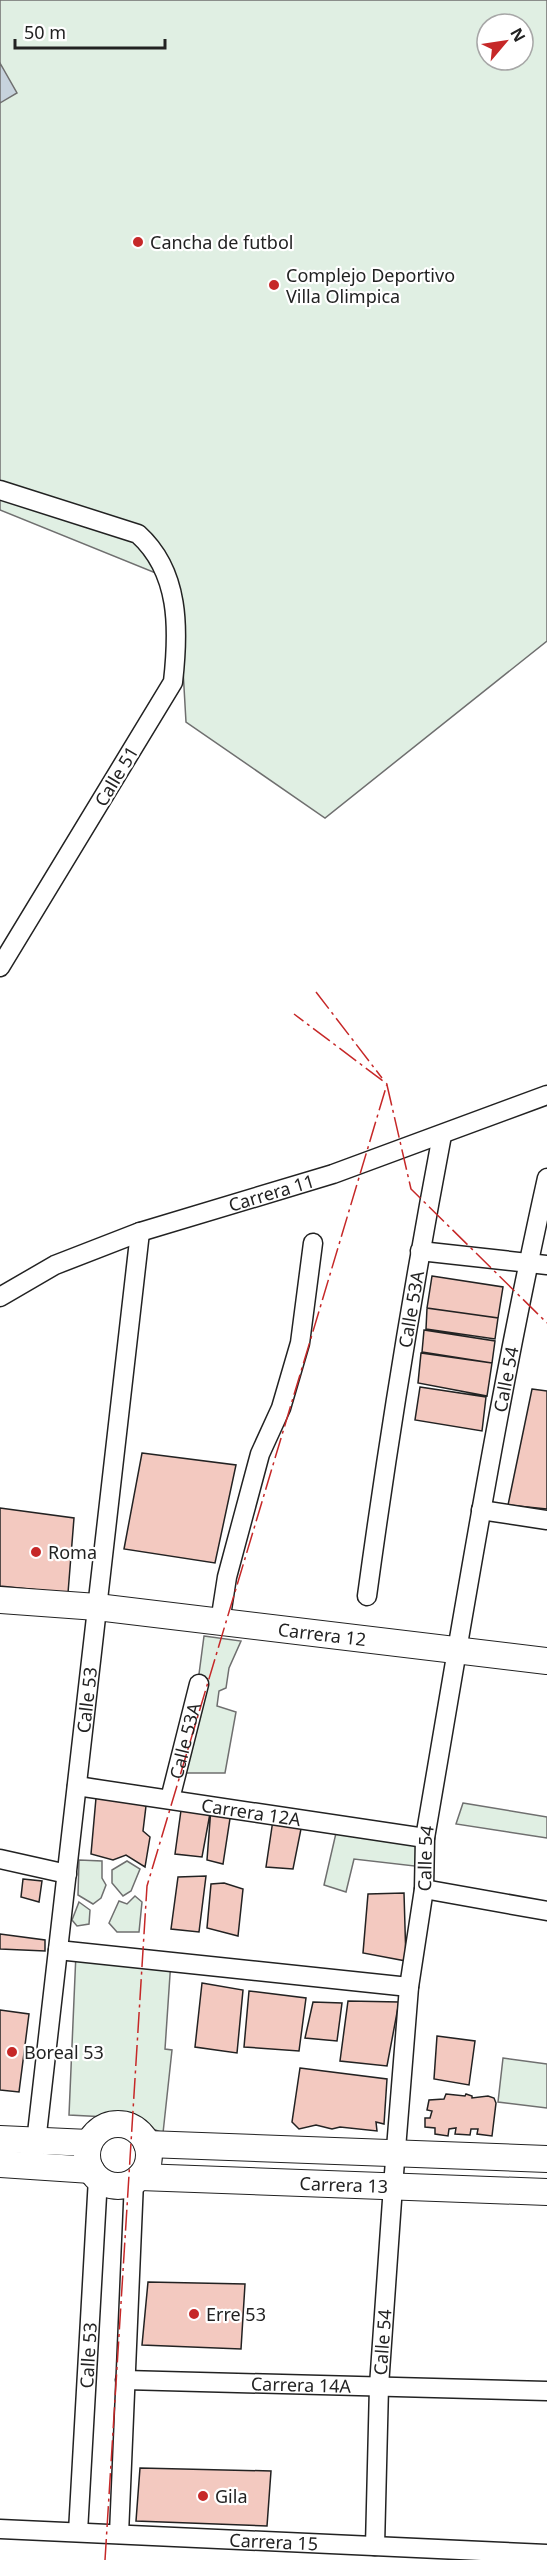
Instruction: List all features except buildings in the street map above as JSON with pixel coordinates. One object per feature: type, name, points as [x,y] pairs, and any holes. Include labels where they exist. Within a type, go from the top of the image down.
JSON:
[{"type":"street","name":"Calle 51","points":[[0,490],[138,534],[153,547],[165,570],[175,609],[177,641],[172,682],[0,967]]},
{"type":"street","name":"Carrera 11","points":[[0,1297],[55,1265],[140,1232],[333,1174],[547,1095]]},
{"type":"street","name":"Calle 53A","points":[[367,1596],[382,1486],[420,1251],[442,1135]]},
{"type":"street","name":"Calle 54","points":[[375,2546],[379,2386],[393,2186],[409,1987],[424,1889],[425,1838],[480,1510],[528,1263],[547,1178]]},
{"type":"street","name":"Calle 53","points":[[33,2166],[140,1232]]},
{"type":"street","points":[[220,1622],[227,1577],[260,1454],[281,1408],[300,1343],[313,1243]]},
{"type":"street","points":[[420,1251],[547,1265]]},
{"type":"street","points":[[480,1510],[547,1520]]},
{"type":"street","name":"Carrera 12","points":[[0,1600],[97,1607],[547,1661]]},
{"type":"street","name":"Calle 53A","points":[[170,1799],[199,1684]]},
{"type":"street","name":"Carrera 12A","points":[[76,1786],[425,1838]]},
{"type":"street","points":[[0,1859],[67,1874]]},
{"type":"street","points":[[424,1889],[547,1911]]},
{"type":"street","points":[[58,1950],[409,1987]]},
{"type":"street","points":[[94,2174],[87,2152],[89,2143],[103,2128],[113,2124],[134,2128],[142,2135],[147,2144],[149,2156],[146,2167],[137,2179],[125,2380],[119,2534]]},
{"type":"street","points":[[0,2139],[89,2143]]},
{"type":"street","name":"Carrera 13","points":[[147,2144],[547,2159]]},
{"type":"street","points":[[0,2164],[94,2174],[116,2186],[137,2179]]},
{"type":"street","name":"Calle 53","points":[[78,2532],[94,2174]]},
{"type":"street","name":"Carrera 13","points":[[137,2179],[547,2192]]},
{"type":"street","name":"Carrera 14A","points":[[125,2380],[547,2391]]},
{"type":"street","name":"Carrera 15","points":[[0,2529],[547,2554]]},
{"type":"green space","name":"Complejo Deportivo Villa Olimpica","points":[[0,0],[547,0],[547,641],[325,818],[186,722],[178,582],[0,510]]},
{"type":"green space","points":[[204,1636],[241,1641],[229,1668],[226,1688],[219,1691],[217,1706],[236,1712],[225,1773],[186,1773]]},
{"type":"green space","points":[[463,1803],[547,1817],[547,1838],[456,1824]]},
{"type":"green space","points":[[339,1820],[431,1831],[423,1867],[354,1859],[346,1892],[324,1885]]},
{"type":"green space","points":[[79,1860],[102,1861],[102,1878],[106,1885],[101,1898],[93,1904],[78,1895]]},
{"type":"green space","points":[[127,1861],[140,1869],[131,1891],[123,1896],[112,1883],[112,1870]]},
{"type":"green space","points":[[135,1896],[142,1902],[139,1932],[117,1932],[109,1923],[119,1901],[127,1904]]},
{"type":"green space","points":[[79,1902],[90,1910],[89,1924],[77,1926],[72,1920]]},
{"type":"green space","points":[[76,1953],[171,1960],[165,2049],[172,2050],[163,2133],[126,2118],[69,2115]]},
{"type":"green space","points":[[503,2058],[547,2064],[547,2108],[498,2102]]},
{"type":"shaded area","points":[[0,63],[17,93],[0,103]]},
{"type":"power","points":[[316,992],[382,1078]]},
{"type":"power","points":[[105,2560],[147,1886],[387,1084],[294,1014]]},
{"type":"power","points":[[387,1085],[411,1189],[547,1323]]},
{"type":"place","name":"Cancha de futbol","points":[[138,242]]},
{"type":"place","name":"Complejo Deportivo Villa Olimpica","points":[[274,285]]},
{"type":"place","name":"Roma","points":[[36,1552]]},
{"type":"place","name":"Boreal 53","points":[[12,2052]]},
{"type":"place","name":"Erre 53","points":[[194,2314]]},
{"type":"place","name":"Gila","points":[[203,2496]]}]
